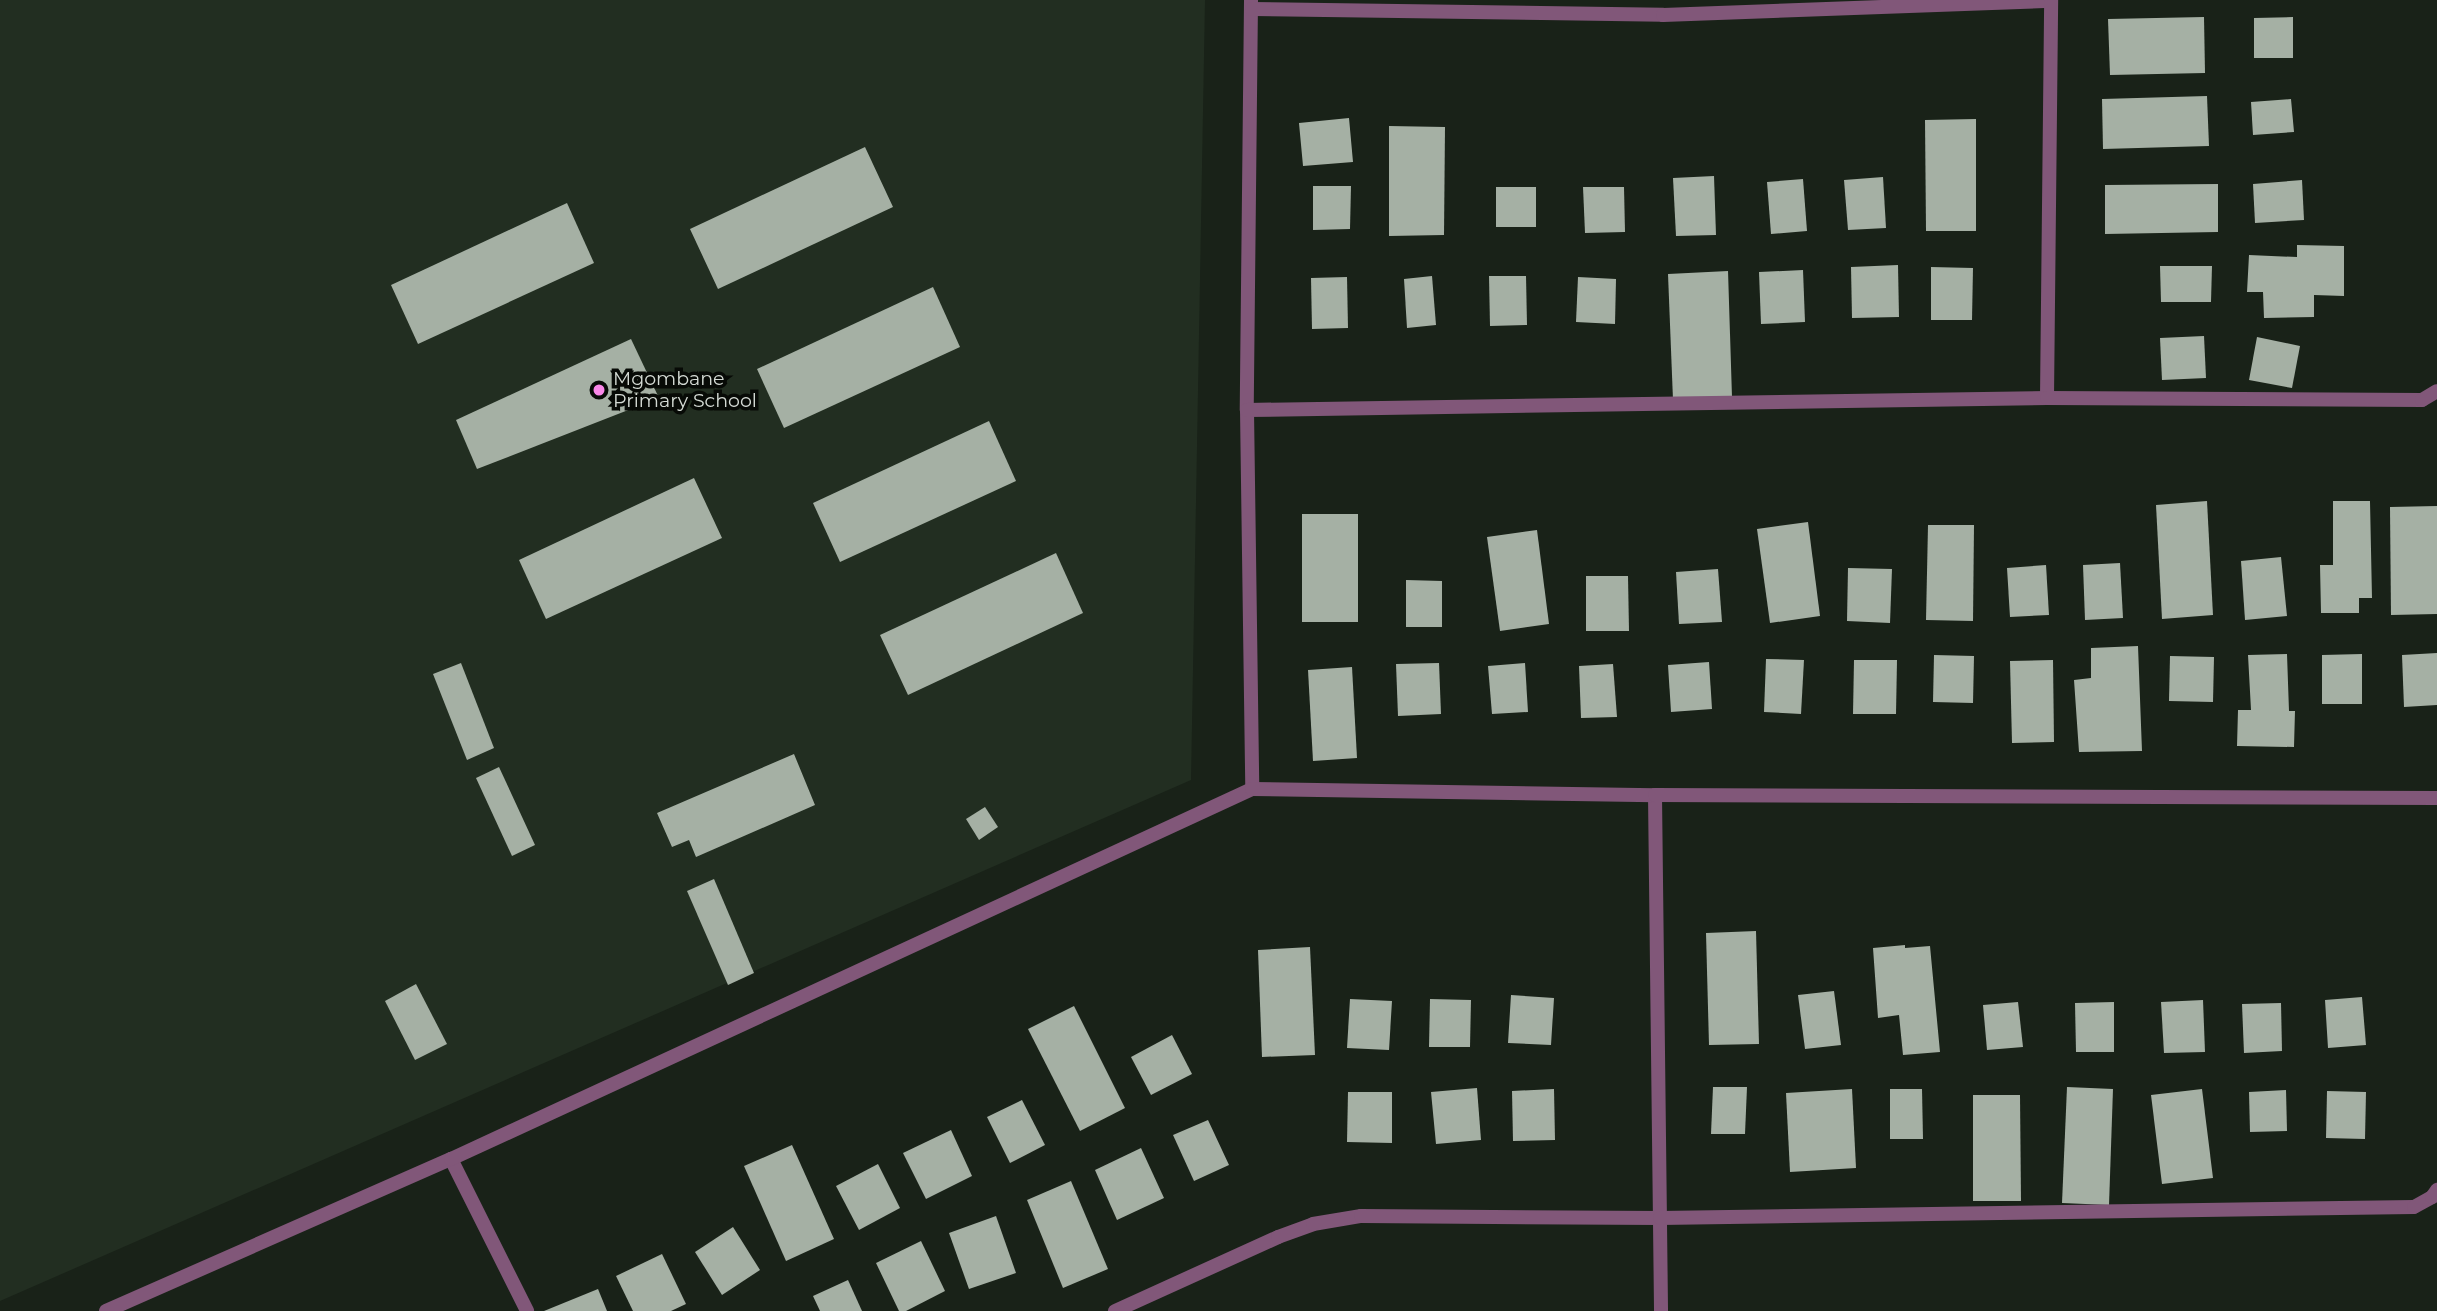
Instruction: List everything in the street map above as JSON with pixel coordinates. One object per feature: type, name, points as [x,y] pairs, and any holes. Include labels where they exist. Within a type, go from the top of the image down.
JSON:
[{"type":"street","points":[[1252,789],[1247,410],[1252,5],[1663,7],[2051,1],[2047,398]]},
{"type":"street","points":[[1247,410],[2047,398],[2422,400],[2437,391]]},
{"type":"street","points":[[106,1311],[451,1159],[1252,789],[1655,795],[2437,798]]},
{"type":"street","points":[[1655,795],[1661,1311]]},
{"type":"street","points":[[451,1159],[527,1311]]},
{"type":"street","points":[[1115,1311],[1278,1237],[1313,1224],[1361,1216],[1660,1218],[2414,1207],[2432,1197],[2437,1190]]},
{"type":"shaded area","name":"Mgombane Primary School","points":[[0,0],[1205,0],[1191,780],[0,1301]]},
{"type":"building","points":[[2204,17],[2205,73],[2110,75],[2108,19]]},
{"type":"building","points":[[2293,17],[2293,58],[2254,58],[2254,18]]},
{"type":"building","points":[[2207,96],[2209,146],[2103,149],[2102,99]]},
{"type":"building","points":[[2291,99],[2294,132],[2253,135],[2251,102]]},
{"type":"building","points":[[1349,118],[1353,162],[1303,166],[1299,123]]},
{"type":"building","points":[[1976,119],[1976,231],[1926,231],[1925,120]]},
{"type":"building","points":[[1389,126],[1445,127],[1444,235],[1389,236]]},
{"type":"building","points":[[865,147],[893,207],[718,289],[690,229]]},
{"type":"building","points":[[1714,176],[1716,235],[1676,236],[1673,178]]},
{"type":"building","points":[[1883,177],[1886,228],[1848,230],[1844,180]]},
{"type":"building","points":[[1803,179],[1807,231],[1771,234],[1767,182]]},
{"type":"building","points":[[2302,180],[2304,220],[2255,223],[2253,184]]},
{"type":"building","points":[[2218,184],[2218,232],[2105,234],[2105,185]]},
{"type":"building","points":[[1313,186],[1351,186],[1350,229],[1313,230]]},
{"type":"building","points":[[1496,187],[1536,187],[1536,227],[1496,227]]},
{"type":"building","points":[[1583,187],[1624,187],[1625,232],[1585,233]]},
{"type":"building","points":[[567,203],[594,263],[418,344],[391,285]]},
{"type":"building","points":[[2297,245],[2344,246],[2344,296],[2314,295],[2314,317],[2264,318],[2263,292],[2247,292],[2249,255],[2297,257]]},
{"type":"building","points":[[1898,265],[1899,317],[1852,318],[1851,267]]},
{"type":"building","points":[[2160,266],[2212,266],[2211,302],[2161,302]]},
{"type":"building","points":[[1931,267],[1973,268],[1972,320],[1931,320]]},
{"type":"building","points":[[1803,270],[1805,322],[1761,324],[1759,272]]},
{"type":"building","points":[[1728,271],[1732,397],[1673,400],[1668,274]]},
{"type":"building","points":[[1432,276],[1436,325],[1407,328],[1404,279]]},
{"type":"building","points":[[1489,276],[1526,276],[1527,325],[1490,326]]},
{"type":"building","points":[[1347,277],[1348,328],[1312,329],[1311,278]]},
{"type":"building","points":[[1578,277],[1616,279],[1615,324],[1576,322]]},
{"type":"building","points":[[933,287],[960,347],[784,428],[757,369]]},
{"type":"building","points":[[2204,336],[2206,378],[2162,380],[2160,338]]},
{"type":"building","points":[[2257,337],[2300,346],[2292,388],[2249,380]]},
{"type":"building","points":[[631,339],[659,398],[477,469],[456,420]]},
{"type":"building","points":[[989,421],[1016,481],[840,562],[813,503]]},
{"type":"building","points":[[694,478],[722,538],[546,619],[519,560]]},
{"type":"building","points":[[2207,501],[2213,615],[2162,619],[2156,505]]},
{"type":"building","points":[[2333,501],[2370,501],[2372,598],[2359,598],[2359,613],[2321,613],[2320,565],[2333,565]]},
{"type":"building","points":[[2437,506],[2437,614],[2391,615],[2390,507]]},
{"type":"building","points":[[1302,514],[1358,514],[1358,622],[1302,622]]},
{"type":"building","points":[[1808,522],[1820,616],[1770,623],[1757,529]]},
{"type":"building","points":[[1928,525],[1974,525],[1973,621],[1926,620]]},
{"type":"building","points":[[1537,530],[1549,624],[1500,631],[1487,537]]},
{"type":"building","points":[[1056,553],[1083,613],[908,695],[880,635]]},
{"type":"building","points":[[2281,557],[2287,616],[2245,620],[2241,561]]},
{"type":"building","points":[[2120,563],[2123,618],[2085,620],[2083,565]]},
{"type":"building","points":[[2046,565],[2049,615],[2010,617],[2007,568]]},
{"type":"building","points":[[1848,568],[1892,569],[1890,623],[1847,621]]},
{"type":"building","points":[[1718,569],[1722,622],[1679,624],[1676,572]]},
{"type":"building","points":[[1586,576],[1628,576],[1629,631],[1586,631]]},
{"type":"building","points":[[1406,580],[1442,581],[1442,627],[1406,627]]},
{"type":"building","points":[[2138,646],[2142,751],[2079,752],[2074,680],[2091,678],[2091,648]]},
{"type":"building","points":[[2437,653],[2437,705],[2404,707],[2402,655]]},
{"type":"building","points":[[2287,654],[2289,711],[2295,711],[2294,747],[2237,746],[2238,710],[2251,710],[2248,655]]},
{"type":"building","points":[[2362,654],[2362,704],[2322,704],[2322,655]]},
{"type":"building","points":[[1934,655],[1974,656],[1973,703],[1933,702]]},
{"type":"building","points":[[2170,656],[2214,657],[2213,702],[2169,701]]},
{"type":"building","points":[[1766,659],[1804,660],[1801,714],[1764,712]]},
{"type":"building","points":[[1854,660],[1897,660],[1896,714],[1853,714]]},
{"type":"building","points":[[2053,660],[2054,742],[2012,743],[2010,661]]},
{"type":"building","points":[[1709,662],[1712,709],[1671,712],[1668,665]]},
{"type":"building","points":[[461,663],[494,748],[467,760],[433,674]]},
{"type":"building","points":[[1439,663],[1441,714],[1398,716],[1396,664]]},
{"type":"building","points":[[1525,663],[1528,712],[1492,714],[1488,666]]},
{"type":"building","points":[[1613,664],[1617,717],[1581,718],[1579,666]]},
{"type":"building","points":[[1352,667],[1357,758],[1313,761],[1308,670]]},
{"type":"building","points":[[794,754],[815,805],[696,857],[689,840],[672,847],[657,813]]},
{"type":"building","points":[[499,767],[535,845],[512,856],[476,778]]},
{"type":"building","points":[[985,807],[998,827],[979,840],[966,819]]},
{"type":"building","points":[[714,879],[754,973],[728,985],[687,891]]},
{"type":"building","points":[[1756,931],[1759,1044],[1709,1045],[1706,933]]},
{"type":"building","points":[[1905,945],[1905,948],[1930,946],[1940,1052],[1903,1055],[1899,1015],[1878,1018],[1873,948]]},
{"type":"building","points":[[1310,947],[1315,1055],[1262,1057],[1258,950]]},
{"type":"building","points":[[416,984],[447,1044],[415,1060],[385,1001]]},
{"type":"building","points":[[1834,991],[1841,1045],[1805,1049],[1798,995]]},
{"type":"building","points":[[1511,995],[1554,998],[1551,1045],[1508,1043]]},
{"type":"building","points":[[2362,997],[2366,1045],[2328,1048],[2325,1000]]},
{"type":"building","points":[[1350,999],[1392,1001],[1389,1050],[1347,1048]]},
{"type":"building","points":[[1430,999],[1471,1000],[1470,1047],[1429,1047]]},
{"type":"building","points":[[2203,1000],[2205,1052],[2164,1053],[2161,1002]]},
{"type":"building","points":[[2018,1002],[2023,1047],[1987,1050],[1983,1005]]},
{"type":"building","points":[[2114,1002],[2114,1052],[2076,1052],[2075,1003]]},
{"type":"building","points":[[2281,1003],[2282,1051],[2244,1053],[2242,1004]]},
{"type":"building","points":[[1074,1006],[1125,1108],[1080,1131],[1028,1029]]},
{"type":"building","points":[[1172,1035],[1192,1074],[1151,1095],[1131,1057]]},
{"type":"building","points":[[1713,1087],[1747,1087],[1745,1134],[1711,1134]]},
{"type":"building","points":[[2067,1087],[2113,1089],[2109,1205],[2062,1203]]},
{"type":"building","points":[[1477,1088],[1481,1140],[1436,1144],[1431,1092]]},
{"type":"building","points":[[1554,1089],[1555,1140],[1513,1141],[1512,1091]]},
{"type":"building","points":[[1852,1089],[1856,1168],[1790,1172],[1786,1093]]},
{"type":"building","points":[[1890,1089],[1922,1089],[1923,1139],[1890,1139]]},
{"type":"building","points":[[2202,1089],[2213,1178],[2162,1184],[2151,1095]]},
{"type":"building","points":[[2286,1090],[2287,1131],[2250,1132],[2249,1092]]},
{"type":"building","points":[[2327,1091],[2366,1092],[2365,1139],[2326,1138]]},
{"type":"building","points":[[1348,1092],[1392,1092],[1392,1143],[1347,1142]]},
{"type":"building","points":[[1973,1095],[2020,1095],[2021,1201],[1973,1201]]},
{"type":"building","points":[[1022,1100],[1045,1145],[1010,1163],[987,1117]]},
{"type":"building","points":[[1208,1120],[1229,1165],[1194,1181],[1173,1135]]},
{"type":"building","points":[[951,1130],[972,1176],[926,1199],[903,1153]]},
{"type":"building","points":[[792,1145],[834,1239],[786,1261],[744,1166]]},
{"type":"building","points":[[1141,1148],[1164,1198],[1117,1220],[1095,1170]]},
{"type":"building","points":[[878,1164],[900,1208],[859,1230],[836,1186]]},
{"type":"building","points":[[1071,1181],[1108,1269],[1063,1288],[1027,1200]]},
{"type":"building","points":[[996,1216],[1016,1273],[969,1289],[949,1233]]},
{"type":"building","points":[[733,1227],[760,1270],[722,1295],[695,1252]]},
{"type":"building","points":[[921,1241],[945,1291],[906,1311],[899,1311],[876,1263]]},
{"type":"building","points":[[662,1254],[686,1304],[671,1311],[633,1311],[616,1276]]},
{"type":"building","points":[[848,1280],[862,1311],[820,1311],[813,1296]]},
{"type":"building","points":[[598,1289],[607,1311],[544,1311]]},
{"type":"place","name":"Mgombane Primary School","points":[[599,390]]}]
